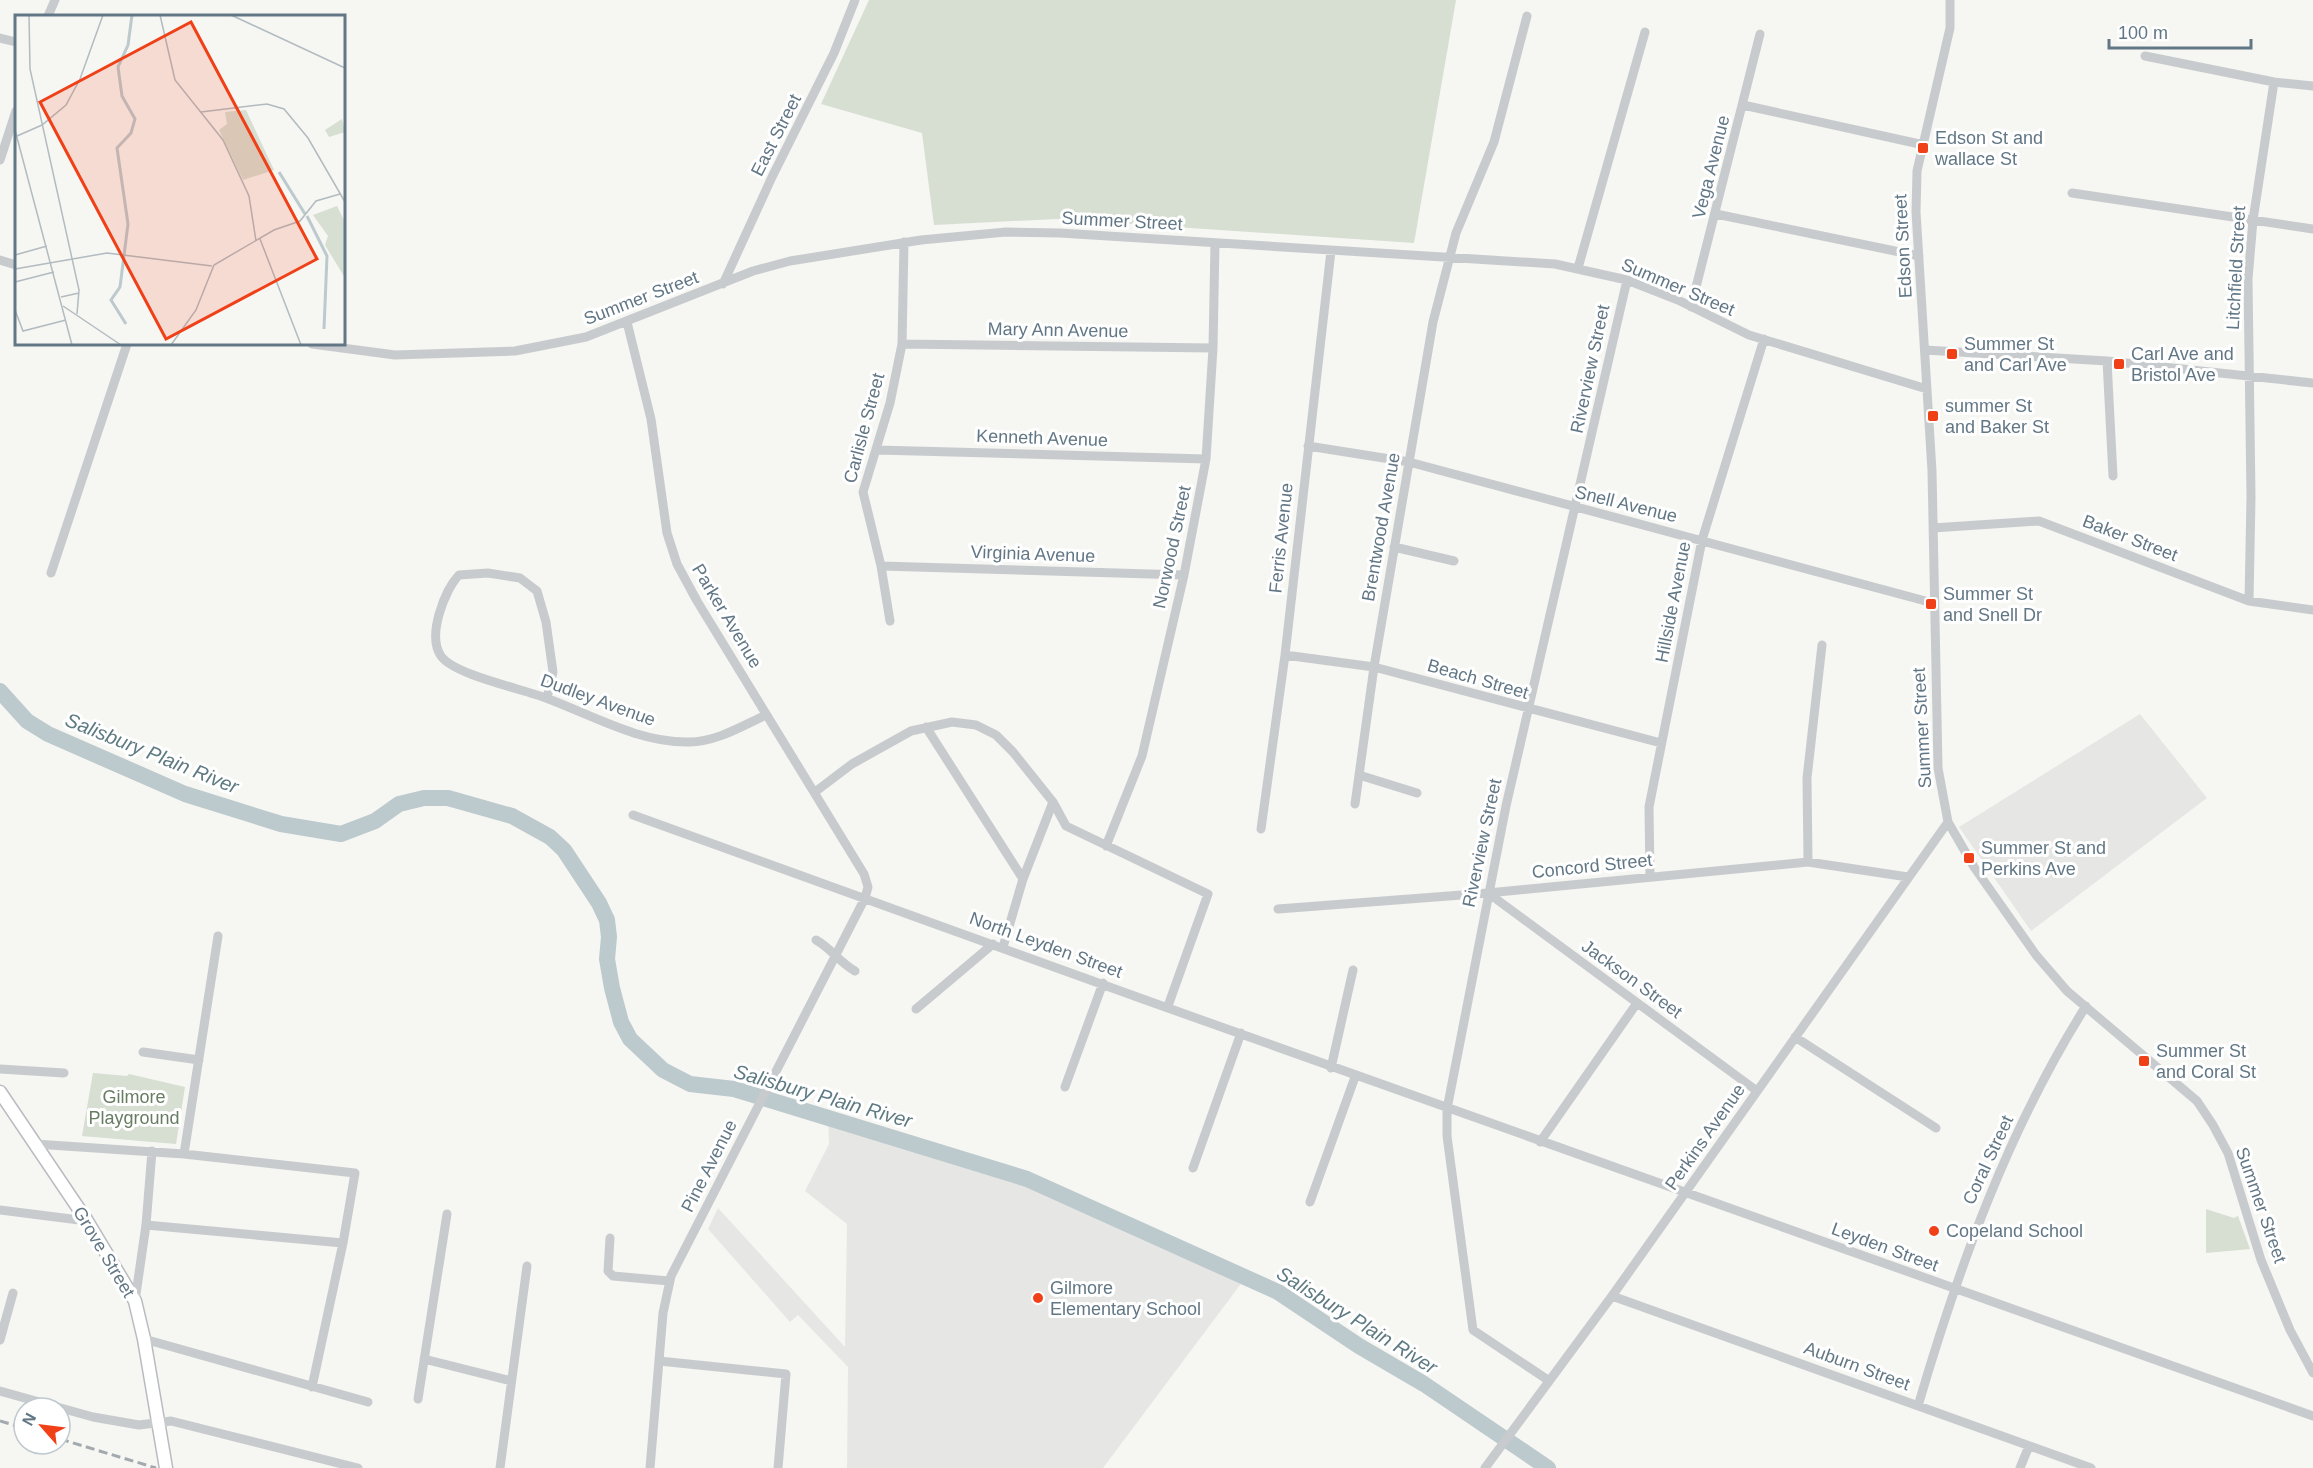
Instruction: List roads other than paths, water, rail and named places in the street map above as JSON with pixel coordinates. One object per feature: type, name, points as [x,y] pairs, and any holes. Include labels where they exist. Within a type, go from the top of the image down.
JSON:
[{"type":"main road","name":"Grove Street","points":[[0,1092],[87,1221],[135,1301],[144,1339],[166,1466]]},
{"type":"street","points":[[48,15],[55,0]]},
{"type":"street","name":"East Street","points":[[723,284],[768,186],[834,53],[855,0]]},
{"type":"street","name":"Edson Street","points":[[1925,350],[1916,212],[1917,171],[1950,28],[1950,0]]},
{"type":"street","name":"Brentwood Avenue","points":[[1354,804],[1374,667],[1426,354],[1449,257],[1494,142],[1527,16]]},
{"type":"street","points":[[1578,268],[1645,32]]},
{"type":"street","name":"Vega Avenue","points":[[1691,307],[1760,34]]},
{"type":"street","points":[[0,38],[15,42]]},
{"type":"street","points":[[2145,56],[2274,82],[2313,86]]},
{"type":"street","name":"Litchfield Street","points":[[2249,601],[2251,497],[2248,279],[2253,220],[2274,82]]},
{"type":"street","points":[[1743,105],[1924,145]]},
{"type":"street","points":[[0,160],[15,114]]},
{"type":"street","points":[[2072,193],[2313,229]]},
{"type":"street","points":[[1716,214],[1919,256]]},
{"type":"street","name":"Summer Street","points":[[320,345],[395,355],[497,353],[574,341],[770,265],[904,242],[1024,232],[1555,264],[1627,280],[1749,335],[1927,389]]},
{"type":"street","name":"Carlisle Street","points":[[890,621],[881,566],[863,492],[877,450],[902,344],[904,242]]},
{"type":"street","name":"Norwood Street","points":[[1106,846],[1142,756],[1184,575],[1206,459],[1213,348],[1215,243]]},
{"type":"street","name":"Ferris Avenue","points":[[1261,829],[1285,655],[1331,251]]},
{"type":"street","points":[[0,260],[15,265]]},
{"type":"street","name":"Riverview Street","points":[[1548,1380],[1473,1330],[1449,1148],[1447,1109],[1488,893],[1627,280]]},
{"type":"street","name":"Parker Avenue","points":[[627,322],[651,419],[667,533],[673,555],[697,602],[864,874],[868,887],[865,898]]},
{"type":"street","name":"Hillside Avenue","points":[[1650,877],[1649,807],[1701,540],[1764,339]]},
{"type":"street","name":"Mary Ann Avenue","points":[[902,344],[1213,348]]},
{"type":"street","points":[[51,573],[127,345]]},
{"type":"street","points":[[1925,350],[2107,361],[2248,374],[2313,383]]},
{"type":"street","name":"Summer Street","points":[[1925,350],[1933,528],[1938,768],[1948,822],[1974,867],[2036,955],[2060,983],[2197,1101],[2228,1153],[2261,1260],[2290,1330],[2313,1373]]},
{"type":"street","points":[[2107,361],[2113,476]]},
{"type":"street","name":"Snell Avenue","points":[[1308,446],[1409,462],[1933,603]]},
{"type":"street","name":"Kenneth Avenue","points":[[877,450],[1206,459]]},
{"type":"street","name":"Baker Street","points":[[1933,528],[2039,522],[2249,601],[2313,610]]},
{"type":"street","points":[[1394,547],[1455,561]]},
{"type":"street","name":"Virginia Avenue","points":[[881,566],[1184,575]]},
{"type":"street","name":"Dudley Avenue","points":[[547,698],[553,672],[543,608],[537,591],[520,578],[471,573],[456,579],[444,604],[435,636],[441,656],[454,666],[547,698],[625,729],[676,742],[711,739],[766,715]]},
{"type":"street","points":[[1808,862],[1807,777],[1822,645]]},
{"type":"street","name":"Beach Street","points":[[1285,655],[1374,667],[1529,710],[1661,743]]},
{"type":"street","points":[[815,792],[864,757],[903,735],[926,727],[960,722],[990,731],[1013,752],[1053,802],[1066,826],[1208,894],[1168,1006]]},
{"type":"street","points":[[926,727],[1023,879]]},
{"type":"street","points":[[1359,775],[1417,793]]},
{"type":"street","points":[[916,1009],[998,945],[1053,802]]},
{"type":"street","name":"North Leyden Street","points":[[633,815],[794,875],[1168,1006],[1355,1077],[1447,1109]]},
{"type":"street","name":"Perkins Avenue","points":[[1485,1468],[1612,1296],[1948,822]]},
{"type":"street","name":"Concord Street","points":[[1278,909],[1488,893],[1808,862],[1908,877]]},
{"type":"street","name":"Jackson Street","points":[[1488,893],[1757,1091]]},
{"type":"street","name":"Pine Avenue","points":[[650,1468],[664,1304],[669,1281],[865,898]]},
{"type":"street","points":[[184,1154],[218,936]]},
{"type":"street","points":[[816,940],[832,949],[839,962],[855,971]]},
{"type":"street","points":[[1331,1068],[1353,970]]},
{"type":"street","points":[[1065,1088],[1103,983]]},
{"type":"street","points":[[1540,1142],[1637,1003]]},
{"type":"street","name":"Coral Street","points":[[1918,1406],[1980,1216],[2042,1083],[2086,1006]]},
{"type":"street","points":[[1193,1168],[1241,1033]]},
{"type":"street","points":[[1795,1037],[1936,1128]]},
{"type":"street","points":[[142,1052],[199,1060]]},
{"type":"street","points":[[0,1069],[64,1072]]},
{"type":"street","points":[[1310,1202],[1355,1077]]},
{"type":"street","name":"Leyden Street","points":[[1447,1109],[2313,1416]]},
{"type":"street","points":[[35,1144],[152,1151],[355,1173],[344,1243],[312,1387]]},
{"type":"street","points":[[135,1301],[146,1225],[152,1151]]},
{"type":"street","points":[[0,1210],[87,1221]]},
{"type":"street","points":[[418,1399],[447,1214]]},
{"type":"street","points":[[146,1225],[344,1243]]},
{"type":"street","points":[[610,1238],[608,1271],[613,1276],[669,1281]]},
{"type":"street","points":[[500,1468],[527,1266]]},
{"type":"street","points":[[0,1340],[13,1293]]},
{"type":"street","name":"Auburn Street","points":[[1612,1296],[2091,1468]]},
{"type":"street","points":[[144,1339],[368,1402]]},
{"type":"street","points":[[424,1359],[511,1381]]},
{"type":"street","points":[[659,1361],[786,1374],[778,1468]]},
{"type":"street","points":[[0,1390],[93,1417],[139,1425],[171,1421],[358,1468]]},
{"type":"street","points":[[2020,1468],[2029,1446]]},
{"type":"waterway","name":"Salisbury Plain River","points":[[0,691],[27,721],[48,734],[185,794],[281,824],[341,834],[375,821],[399,804],[424,798],[448,798],[512,816],[550,837],[564,850],[599,903],[607,920],[609,937],[607,959],[621,1022],[630,1039],[663,1070],[690,1084],[734,1089],[1027,1179],[1278,1292],[1359,1346],[1424,1384],[1548,1468]]},
{"type":"railway","points":[[0,1421],[12,1424]]},
{"type":"railway","points":[[72,1443],[156,1468]]},
{"type":"place","name":"Edson St and wallace St","points":[[1923,148]]},
{"type":"place","name":"Summer St and Carl Ave","points":[[1952,354]]},
{"type":"place","name":"Carl Ave and Bristol Ave","points":[[2119,364]]},
{"type":"place","name":"summer St and Baker St","points":[[1933,416]]},
{"type":"place","name":"Summer St and Snell Dr","points":[[1931,604]]},
{"type":"place","name":"Summer St and Perkins Ave","points":[[1969,858]]},
{"type":"place","name":"Summer St and Coral St","points":[[2144,1061]]},
{"type":"place","name":"Copeland School","points":[[1934,1231]]},
{"type":"place","name":"Gilmore Elementary School","points":[[1038,1298]]},
{"type":"park label","name":"Gilmore Playground","points":[[134,1107]]}]
